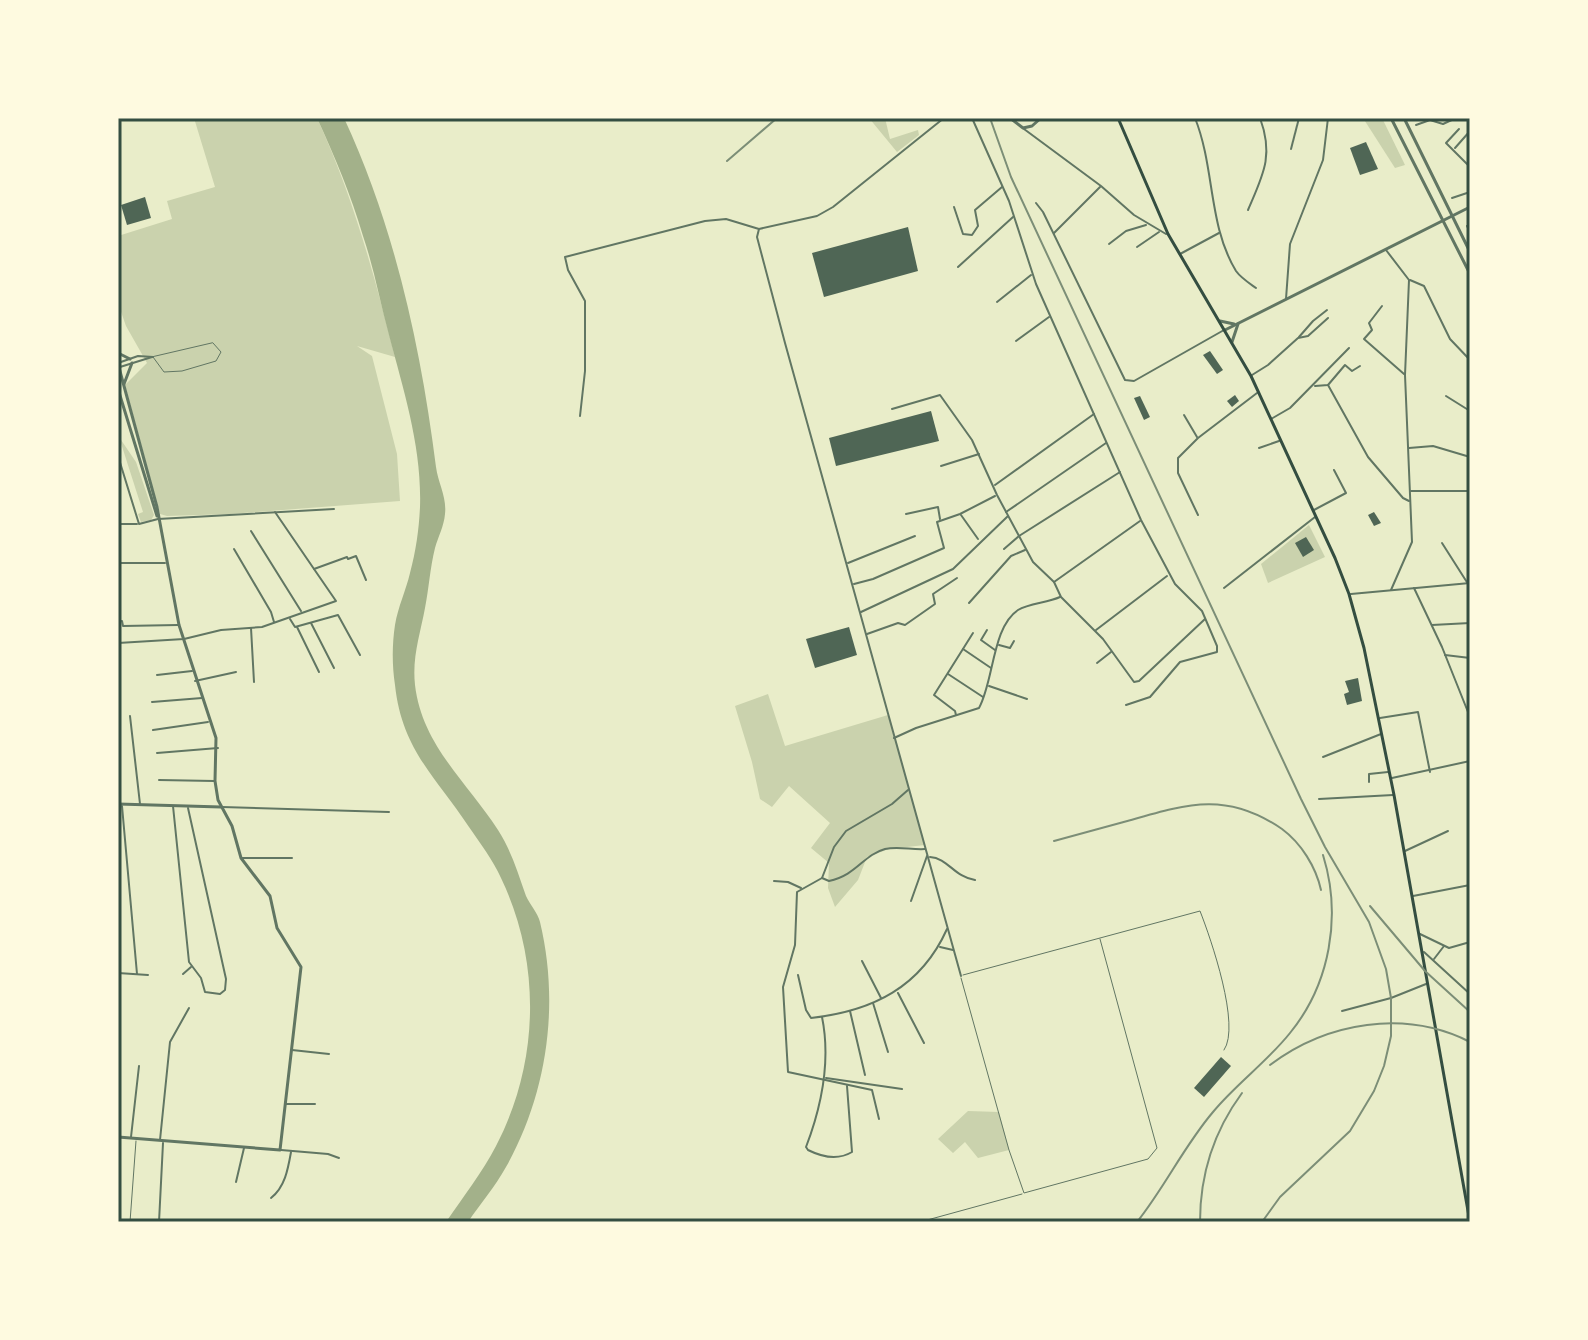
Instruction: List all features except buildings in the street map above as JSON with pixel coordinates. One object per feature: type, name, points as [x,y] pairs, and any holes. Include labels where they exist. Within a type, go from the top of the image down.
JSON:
[{"type":"main road","points":[[1118,118],[1168,234],[1251,376],[1349,594],[1390,772],[1470,1222]]},
{"type":"street","points":[[580,416],[585,371],[585,301],[568,270],[565,257],[716,219],[759,229],[826,212],[944,118]]},
{"type":"street","points":[[972,118],[1003,186],[1032,274],[1141,520],[1175,584],[1195,601],[1206,619],[1217,646],[1217,652],[1180,662],[1150,697],[1126,705]]},
{"type":"street","points":[[1010,118],[1147,224],[1168,234]]},
{"type":"street","points":[[1023,128],[1032,126],[1041,118]]},
{"type":"street","points":[[1195,118],[1202,138],[1220,233],[1237,273],[1256,288]]},
{"type":"street","points":[[1248,210],[1265,173],[1267,158],[1267,138],[1260,118]]},
{"type":"street","points":[[1291,149],[1299,118]]},
{"type":"street","points":[[1286,300],[1290,244],[1323,160],[1328,118]]},
{"type":"street","points":[[1391,118],[1470,274]]},
{"type":"street","points":[[1404,118],[1470,252]]},
{"type":"street","points":[[1416,125],[1430,120],[1443,124],[1456,118]]},
{"type":"street","points":[[1459,129],[1446,143],[1470,167]]},
{"type":"street","points":[[1454,150],[1470,131]]},
{"type":"street","points":[[1463,160],[1470,155]]},
{"type":"street","points":[[954,207],[960,230],[963,234],[972,235],[978,226],[975,210],[1003,186]]},
{"type":"street","points":[[1054,233],[1101,186]]},
{"type":"street","points":[[1452,198],[1470,192]]},
{"type":"street","points":[[1036,203],[1054,233],[1125,380],[1134,381],[1225,330],[1470,207]]},
{"type":"street","points":[[958,267],[1014,216]]},
{"type":"street","points":[[1109,244],[1126,231],[1147,224]]},
{"type":"street","points":[[1467,226],[1470,232]]},
{"type":"street","points":[[759,229],[757,237],[766,274],[961,976]]},
{"type":"street","points":[[1137,247],[1160,231]]},
{"type":"street","points":[[1180,254],[1220,233]]},
{"type":"street","points":[[1385,249],[1409,280],[1424,286],[1450,339],[1470,360]]},
{"type":"street","points":[[997,302],[1032,274]]},
{"type":"street","points":[[1391,590],[1412,542],[1405,375],[1409,280]]},
{"type":"street","points":[[1382,306],[1369,323],[1372,330],[1364,339],[1405,375]]},
{"type":"street","points":[[1251,376],[1268,365],[1327,310]]},
{"type":"street","points":[[1016,341],[1050,316]]},
{"type":"street","points":[[1298,338],[1308,336],[1328,318]]},
{"type":"street","points":[[1220,321],[1238,324]]},
{"type":"street","points":[[1232,342],[1238,324]]},
{"type":"street","points":[[1271,419],[1290,408],[1349,348]]},
{"type":"street","points":[[118,353],[131,361]]},
{"type":"street","points":[[153,357],[148,355],[118,365],[158,519],[179,625],[218,748],[215,781],[221,807],[232,826],[241,858],[270,896],[277,928],[301,967],[280,1150]]},
{"type":"street","points":[[124,388],[131,361]]},
{"type":"street","points":[[1313,386],[1328,385],[1345,365],[1352,371],[1360,366]]},
{"type":"street","points":[[1328,385],[1368,457],[1403,498],[1410,501]]},
{"type":"street","points":[[118,390],[158,519]]},
{"type":"street","points":[[1198,515],[1178,473],[1177,462],[1184,449],[1258,393]]},
{"type":"street","points":[[892,409],[940,395],[980,454],[997,495],[1033,562],[1054,582],[1061,597],[1112,651],[1131,679],[1137,682],[1206,619]]},
{"type":"street","points":[[1446,396],[1470,411]]},
{"type":"street","points":[[994,486],[1095,413]]},
{"type":"street","points":[[1184,415],[1198,438]]},
{"type":"street","points":[[1259,448],[1280,440]]},
{"type":"street","points":[[860,612],[953,569],[1007,514],[1107,442]]},
{"type":"street","points":[[1408,448],[1433,446],[1470,457]]},
{"type":"street","points":[[941,466],[980,454]]},
{"type":"street","points":[[118,456],[139,524]]},
{"type":"street","points":[[1313,511],[1346,493],[1334,470]]},
{"type":"street","points":[[1004,549],[1019,536],[1121,471]]},
{"type":"street","points":[[1410,492],[1470,491]]},
{"type":"street","points":[[853,585],[944,548],[936,524],[997,495]]},
{"type":"street","points":[[906,514],[938,507],[940,520]]},
{"type":"street","points":[[118,524],[334,509]]},
{"type":"street","points":[[118,643],[184,639],[221,630],[275,624],[336,601],[274,511]]},
{"type":"street","points":[[960,514],[980,542]]},
{"type":"street","points":[[1224,588],[1316,516]]},
{"type":"street","points":[[1054,582],[1141,520]]},
{"type":"street","points":[[251,531],[301,612]]},
{"type":"street","points":[[847,563],[915,536]]},
{"type":"street","points":[[1349,594],[1469,584],[1442,543]]},
{"type":"street","points":[[234,549],[275,624]]},
{"type":"street","points":[[969,603],[1011,556],[1026,550]]},
{"type":"street","points":[[314,569],[356,556],[366,580]]},
{"type":"street","points":[[118,563],[168,563]]},
{"type":"street","points":[[1095,631],[1169,574]]},
{"type":"street","points":[[866,634],[897,624],[905,625],[935,604],[933,594],[957,578]]},
{"type":"street","points":[[1414,588],[1470,717]]},
{"type":"street","points":[[894,738],[979,708],[998,644],[1004,629],[1018,610],[1061,597]]},
{"type":"street","points":[[297,626],[338,615],[360,655]]},
{"type":"street","points":[[289,618],[297,626],[319,672]]},
{"type":"street","points":[[118,621],[122,621],[123,626],[179,625]]},
{"type":"street","points":[[311,622],[334,668]]},
{"type":"street","points":[[1432,625],[1470,623]]},
{"type":"street","points":[[251,627],[254,682]]},
{"type":"street","points":[[987,630],[981,640],[996,651]]},
{"type":"street","points":[[956,716],[955,711],[934,695],[973,633]]},
{"type":"street","points":[[998,644],[1010,648],[1014,641]]},
{"type":"street","points":[[962,649],[993,669]]},
{"type":"street","points":[[1097,663],[1112,651]]},
{"type":"street","points":[[1445,655],[1470,658]]},
{"type":"street","points":[[157,675],[192,671]]},
{"type":"street","points":[[195,681],[236,672]]},
{"type":"street","points":[[947,673],[983,697]]},
{"type":"street","points":[[987,685],[1027,699]]},
{"type":"street","points":[[152,702],[203,698]]},
{"type":"street","points":[[1379,718],[1418,712],[1430,772]]},
{"type":"street","points":[[130,716],[140,805]]},
{"type":"street","points":[[153,730],[210,722]]},
{"type":"street","points":[[1323,757],[1382,734]]},
{"type":"street","points":[[157,753],[218,748]]},
{"type":"street","points":[[1391,778],[1470,761]]},
{"type":"street","points":[[1369,782],[1369,774],[1390,772]]},
{"type":"street","points":[[159,780],[215,781]]},
{"type":"street","points":[[879,1119],[872,1090],[788,1072],[783,987],[795,945],[796,896],[802,888],[822,878],[838,839],[892,804],[909,789]]},
{"type":"street","points":[[1319,799],[1394,795]]},
{"type":"street","points":[[137,974],[120,804],[389,812]]},
{"type":"street","points":[[173,806],[191,967],[201,978],[205,992],[220,994],[225,990],[226,979],[187,806]]},
{"type":"street","points":[[1404,852],[1448,831]]},
{"type":"street","points":[[822,878],[829,881],[849,875],[873,855],[887,849],[926,849]]},
{"type":"street","points":[[928,856],[938,858],[961,877],[975,880]]},
{"type":"street","points":[[911,901],[928,856]]},
{"type":"street","points":[[241,858],[292,858]]},
{"type":"street","points":[[774,881],[788,882],[802,888]]},
{"type":"street","points":[[1412,897],[1470,885]]},
{"type":"street","points":[[798,975],[811,1018],[850,1010],[897,992],[939,947],[947,928]]},
{"type":"street","points":[[1419,933],[1449,948],[1470,942]]},
{"type":"street","points":[[1433,960],[1444,946]]},
{"type":"street","points":[[939,947],[954,950]]},
{"type":"street","points":[[1422,950],[1470,994]]},
{"type":"street","points":[[862,961],[882,999]]},
{"type":"street","points":[[1425,967],[1437,964]]},
{"type":"street","points":[[183,974],[191,967]]},
{"type":"street","points":[[118,973],[148,975]]},
{"type":"street","points":[[1342,1011],[1428,984]]},
{"type":"street","points":[[897,992],[924,1043]]},
{"type":"street","points":[[873,1002],[888,1052]]},
{"type":"street","points":[[159,1222],[161,1141],[170,1042],[189,1008]]},
{"type":"street","points":[[850,1010],[865,1075]]},
{"type":"street","points":[[822,1017],[826,1044],[825,1078],[806,1147],[820,1155],[845,1156],[852,1151],[847,1084]]},
{"type":"street","points":[[291,1050],[329,1054]]},
{"type":"street","points":[[134,1139],[139,1066]]},
{"type":"street","points":[[825,1078],[902,1089]]},
{"type":"street","points":[[284,1104],[315,1104]]},
{"type":"street","points":[[118,1137],[328,1154],[339,1158]]},
{"type":"street","points":[[236,1182],[244,1147]]},
{"type":"street","points":[[271,1198],[278,1192],[287,1174],[291,1151]]},
{"type":"lane","points":[[213,343],[221,352],[213,363],[170,373],[160,368],[153,357],[213,343]]},
{"type":"lane","points":[[1024,1193],[1009,1150],[961,976],[1200,911],[1220,969],[1229,1021],[1230,1036],[1224,1050]]},
{"type":"lane","points":[[920,1222],[1148,1159],[1157,1148],[1100,939]]},
{"type":"lane","points":[[130,1222],[134,1139]]},
{"type":"shaded area","points":[[194,118],[317,118],[352,206],[395,357],[357,346],[372,356],[397,454],[400,501],[230,514],[160,514],[125,385],[147,363],[126,326],[118,303],[118,236],[172,219],[167,201],[215,187]]},
{"type":"shaded area","points":[[317,118],[344,118],[378,202],[414,333],[437,473],[445,502],[416,655],[414,675],[419,706],[436,745],[507,846],[526,896],[539,919],[546,953],[549,1017],[540,1079],[520,1139],[506,1167],[468,1222],[446,1222],[491,1156],[510,1114],[521,1081],[527,1048],[529,979],[524,944],[501,878],[482,845],[422,762],[399,708],[393,670],[393,640],[417,540],[420,507],[418,463],[406,399],[367,248],[348,191]]},
{"type":"shaded area","points":[[869,118],[885,118],[890,139],[918,130],[919,135],[897,152]]},
{"type":"shaded area","points":[[1363,118],[1382,118],[1405,165],[1395,168]]},
{"type":"shaded area","points":[[119,437],[136,462],[154,515],[151,520],[141,522],[138,514],[143,512]]},
{"type":"shaded area","points":[[1309,525],[1325,557],[1268,583],[1261,564]]},
{"type":"shaded area","points":[[768,694],[785,746],[888,715],[925,845],[889,849],[867,857],[858,880],[835,907],[828,888],[829,863],[811,848],[830,823],[789,786],[772,807],[760,799],[735,706]]},
{"type":"shaded area","points":[[968,1111],[999,1112],[1009,1150],[978,1158],[965,1142],[953,1153],[938,1139]]},
{"type":"railway","points":[[727,161],[777,118]]},
{"type":"railway","points":[[990,118],[1011,177],[1301,799],[1369,922],[1386,969],[1391,998],[1391,1036],[1374,1091],[1350,1131],[1280,1197],[1262,1222]]},
{"type":"railway","points":[[1054,841],[1172,809],[1226,805],[1262,817],[1289,835],[1307,856],[1321,890]]},
{"type":"railway","points":[[1137,1222],[1203,1125],[1281,1044],[1304,1014],[1315,993],[1329,948],[1331,925],[1329,878],[1323,855]]},
{"type":"railway","points":[[1370,906],[1425,971],[1470,1012]]},
{"type":"railway","points":[[1270,1065],[1316,1039],[1367,1025],[1393,1023],[1419,1026],[1470,1042]]},
{"type":"railway","points":[[1200,1222],[1210,1154],[1242,1093]]}]
